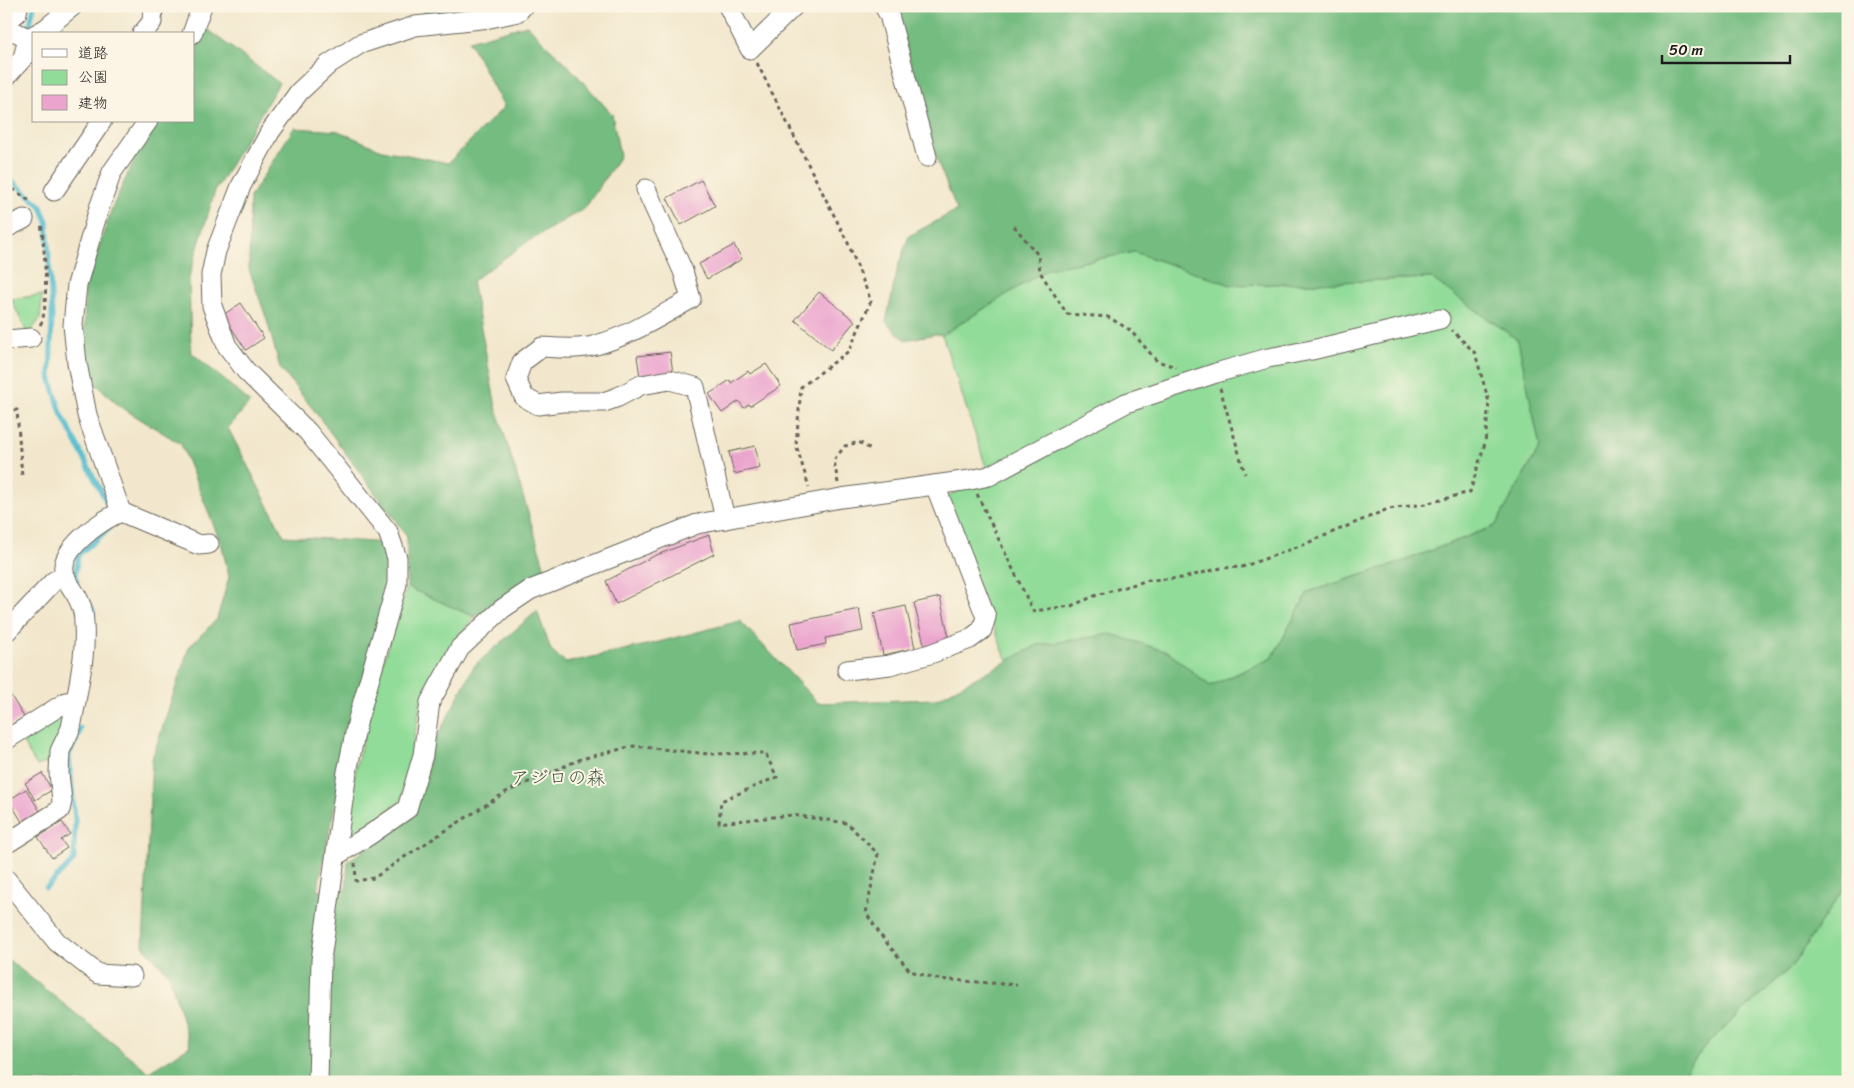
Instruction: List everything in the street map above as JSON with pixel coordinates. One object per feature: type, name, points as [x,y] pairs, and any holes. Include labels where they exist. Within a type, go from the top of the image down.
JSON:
[{"type":"street","points":[[6,77],[23,58],[21,31],[17,13],[18,6]]},
{"type":"street","points":[[21,31],[45,29],[73,6]]},
{"type":"street","points":[[144,32],[152,22],[153,6]]},
{"type":"street","points":[[193,32],[202,6]]},
{"type":"street","points":[[318,1082],[322,960],[348,767],[358,720],[397,584],[397,558],[388,532],[308,432],[246,371],[227,346],[212,306],[211,275],[216,251],[241,186],[270,132],[299,92],[329,64],[360,44],[415,26],[490,18],[518,12],[523,6]]},
{"type":"street","points":[[728,6],[750,49],[794,6]]},
{"type":"street","points":[[884,6],[889,15],[907,76],[927,157]]},
{"type":"street","points":[[54,191],[101,122]]},
{"type":"street","points":[[121,512],[86,415],[77,364],[73,325],[77,285],[99,208],[112,172],[147,122]]},
{"type":"street","points":[[646,189],[683,271],[691,299],[638,330],[595,346],[542,347],[522,362],[516,379],[524,397],[538,405],[562,402],[604,402],[641,385],[670,380],[695,387],[725,519]]},
{"type":"street","points":[[6,228],[34,215]]},
{"type":"street","points":[[337,854],[368,836],[407,809],[423,755],[430,702],[460,648],[502,609],[530,590],[697,524],[841,498],[989,476],[1126,403],[1268,358],[1312,350],[1440,319]]},
{"type":"street","points":[[6,340],[31,338]]},
{"type":"street","points":[[847,670],[890,665],[930,654],[970,639],[982,630],[986,617],[935,485]]},
{"type":"street","points":[[6,844],[60,810],[62,801],[59,773],[60,751],[71,728],[83,656],[84,625],[80,603],[65,576],[64,565],[70,550],[107,518],[121,512],[199,545],[209,544]]},
{"type":"street","points":[[6,632],[54,581],[65,576]]},
{"type":"street","points":[[6,740],[66,702],[76,701]]},
{"type":"street","points":[[6,879],[57,942],[98,974],[132,976]]},
{"type":"path","points":[[750,49],[848,243],[871,301],[849,351],[801,387],[796,446],[813,503]]},
{"type":"path","points":[[6,184],[34,215],[45,282],[44,320],[31,338]]},
{"type":"path","points":[[1014,226],[1038,255],[1040,272],[1067,314],[1108,318],[1130,330],[1157,361],[1181,369],[1190,382]]},
{"type":"path","points":[[970,480],[1033,611],[1072,606],[1097,595],[1150,580],[1183,578],[1221,568],[1242,567],[1300,546],[1388,509],[1425,504],[1470,492],[1485,443],[1489,402],[1475,353],[1440,319]]},
{"type":"path","points":[[1216,373],[1245,474]]},
{"type":"path","points":[[6,411],[17,410],[22,477]]},
{"type":"path","points":[[841,498],[834,460],[845,446],[859,442],[870,449]]},
{"type":"path","points":[[354,864],[356,881],[374,878],[506,792],[581,759],[633,746],[709,754],[765,753],[777,777],[721,801],[719,823],[792,815],[846,823],[878,854],[866,913],[882,937],[910,971],[938,979],[1017,985]]},
{"type":"green space","points":[[424,6],[490,6],[474,13],[423,16]]},
{"type":"green space","name":"アジロの森","points":[[895,6],[1848,6],[1848,882],[1792,966],[1708,1043],[1677,1082],[6,1082],[6,958],[149,1072],[190,1046],[169,974],[143,946],[152,759],[189,647],[217,619],[229,577],[222,546],[181,444],[119,406],[84,372],[85,289],[112,208],[142,143],[155,122],[195,122],[195,51],[204,27],[279,83],[215,191],[189,277],[191,352],[250,402],[228,428],[284,536],[386,543],[392,583],[355,709],[317,891],[346,890],[348,861],[415,815],[432,747],[474,666],[537,611],[551,650],[566,663],[740,621],[818,703],[936,699],[1038,645],[1111,634],[1168,652],[1210,686],[1272,658],[1308,592],[1396,564],[1495,526],[1540,447],[1518,340],[1431,278],[1231,285],[1134,252],[1047,269],[942,335],[936,334],[905,340],[886,322],[898,266],[909,236],[957,210],[938,163]]},
{"type":"green space","points":[[527,25],[564,61],[612,114],[620,156],[585,208],[527,242],[472,281],[496,407],[546,572],[475,617],[407,587],[407,536],[313,409],[280,368],[267,320],[249,269],[250,197],[294,128],[338,131],[382,150],[448,163],[504,107],[469,41]]},
{"type":"green space","points":[[1134,252],[1231,285],[1431,278],[1518,340],[1540,447],[1495,526],[1396,564],[1308,592],[1272,658],[1210,686],[1168,652],[1038,645],[1007,661],[944,498],[989,476],[942,335],[1047,269]]},
{"type":"green space","points":[[42,295],[40,319],[28,335],[11,299]]},
{"type":"green space","points":[[407,587],[475,617],[449,646],[421,702],[401,802],[342,842],[357,762],[381,668]]},
{"type":"green space","points":[[70,708],[53,761],[37,766],[19,737]]},
{"type":"green space","points":[[1848,882],[1848,1082],[1677,1082],[1708,1043],[1792,966]]},
{"type":"building","points":[[701,180],[715,206],[681,225],[667,198]]},
{"type":"building","points":[[734,245],[742,259],[707,279],[699,264]]},
{"type":"building","points":[[819,292],[855,321],[831,350],[795,320]]},
{"type":"building","points":[[241,303],[264,338],[246,350],[223,315]]},
{"type":"building","points":[[670,352],[673,373],[640,377],[637,356]]},
{"type":"building","points":[[766,364],[781,386],[750,406],[749,404],[744,408],[739,401],[722,413],[709,394],[730,380],[731,383],[748,371],[750,374]]},
{"type":"building","points":[[755,446],[760,468],[734,474],[729,452]]},
{"type":"building","points":[[709,535],[714,554],[616,604],[606,581],[654,556]]},
{"type":"building","points":[[940,597],[950,642],[925,648],[914,603]]},
{"type":"building","points":[[906,606],[915,648],[883,655],[874,613]]},
{"type":"building","points":[[859,609],[863,631],[825,638],[826,644],[797,650],[791,623]]},
{"type":"building","points":[[8,691],[24,717],[9,726],[6,722]]},
{"type":"building","points":[[42,773],[52,790],[35,800],[25,783]]},
{"type":"building","points":[[26,789],[40,811],[22,822],[9,800]]},
{"type":"building","points":[[62,822],[70,834],[61,840],[67,848],[52,858],[38,837]]},
{"type":"waterway","points":[[23,30],[30,24],[34,6]]},
{"type":"waterway","points":[[6,166],[9,178],[40,205],[47,221],[52,316],[50,377],[61,413],[112,513]]},
{"type":"waterway","points":[[77,581],[75,576],[78,555],[110,528]]},
{"type":"waterway","points":[[88,602],[93,610],[92,620]]},
{"type":"waterway","points":[[46,888],[74,860],[75,821],[69,755],[80,728]]}]
